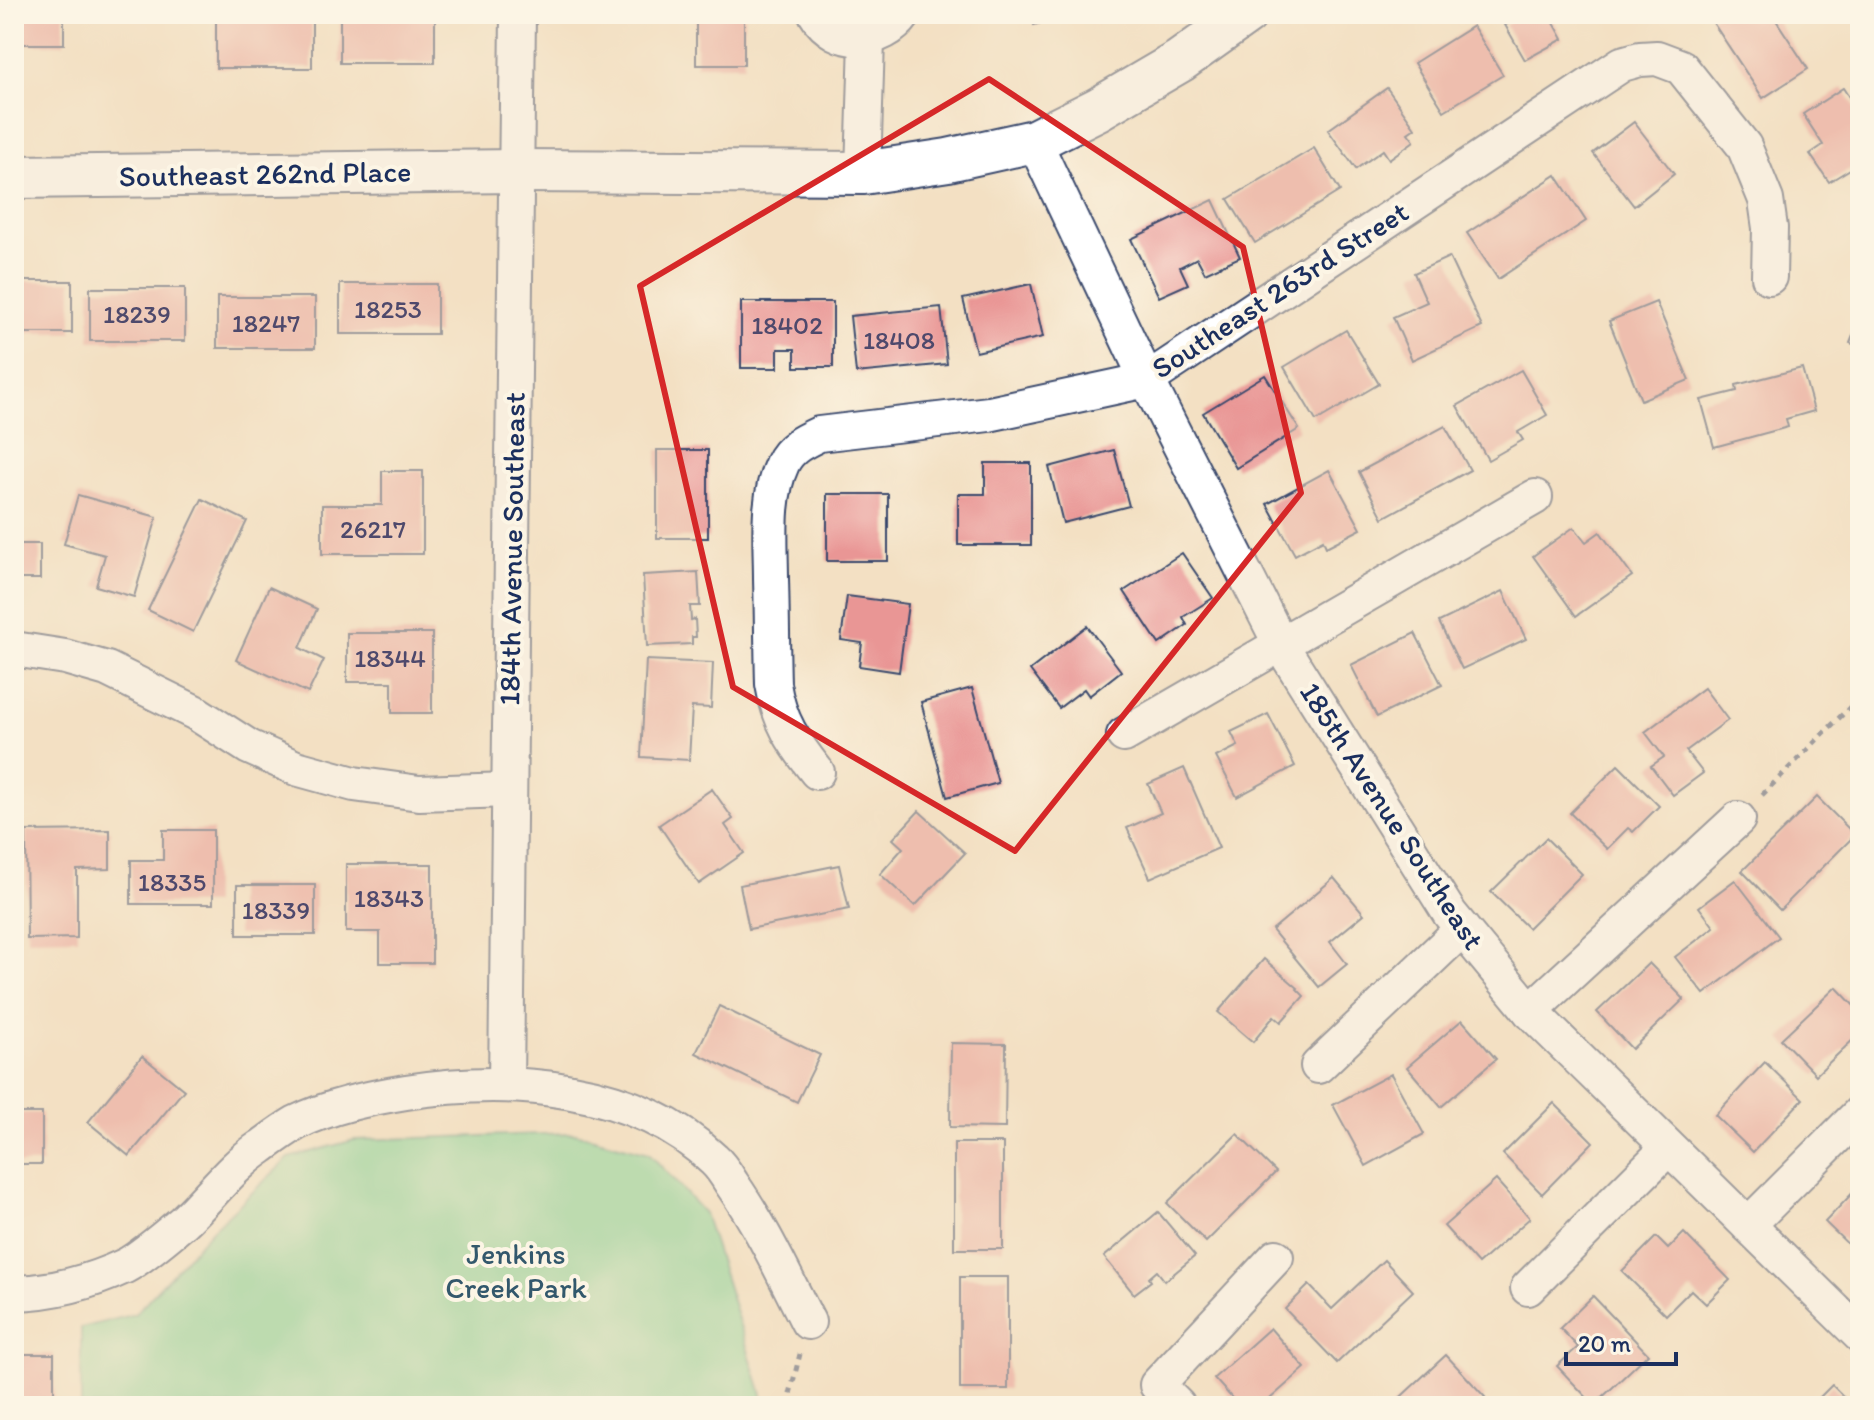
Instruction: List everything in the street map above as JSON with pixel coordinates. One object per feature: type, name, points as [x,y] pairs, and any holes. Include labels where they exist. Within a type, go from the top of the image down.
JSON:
[{"type":"street","name":"184th Avenue Southeast","points":[[506,1085],[518,14]]},
{"type":"street","points":[[816,14],[833,31],[849,38],[867,39],[884,33],[904,14]]},
{"type":"street","name":"Southeast 262nd Place","points":[[14,177],[517,171],[863,173],[948,160],[1034,141],[1098,109],[1180,61],[1246,14]]},
{"type":"street","points":[[863,173],[867,39]]},
{"type":"street","name":"Southeast 263rd Street","points":[[817,772],[796,746],[776,701],[773,684],[773,494],[782,464],[790,451],[803,442],[819,434],[989,414],[1147,380],[1622,64],[1640,59],[1657,58],[1681,67],[1744,146],[1766,200],[1770,228],[1769,277]]},
{"type":"street","name":"185th Avenue Southeast","points":[[1034,141],[1147,380],[1281,645],[1441,901],[1530,1011],[1860,1335]]},
{"type":"street","points":[[1124,735],[1535,497]]},
{"type":"street","points":[[14,649],[65,657],[107,669],[196,713],[249,747],[296,768],[354,784],[419,793],[509,790]]},
{"type":"street","points":[[1530,1011],[1738,819]]},
{"type":"street","points":[[1318,1066],[1462,929]]},
{"type":"street","points":[[14,1293],[69,1287],[127,1265],[182,1223],[221,1181],[257,1149],[296,1123],[343,1105],[386,1095],[442,1086],[506,1085],[562,1090],[630,1107],[682,1133],[716,1161],[748,1206],[808,1322]]},
{"type":"street","points":[[1748,1225],[1860,1113]]},
{"type":"street","points":[[1528,1288],[1668,1148]]},
{"type":"street","points":[[1178,1406],[1157,1385],[1276,1257]]},
{"type":"path","points":[[1738,819],[1860,697]]},
{"type":"path","points":[[787,1406],[808,1322]]},
{"type":"highlighted area","points":[[989,79],[1243,247],[1301,493],[1015,851],[733,687],[640,286]]},
{"type":"green space","name":"Jenkins Creek Park","points":[[575,1133],[649,1153],[704,1213],[762,1394],[762,1406],[81,1406],[81,1328],[135,1314],[212,1230],[289,1158],[354,1140]]},
{"type":"building","points":[[14,14],[64,14],[64,44],[14,44]]},
{"type":"building","points":[[340,14],[435,14],[435,63],[340,63]]},
{"type":"building","points":[[696,14],[744,14],[744,65],[696,65]]},
{"type":"building","points":[[1031,14],[1069,14],[1069,15],[1034,25]]},
{"type":"building","points":[[1514,14],[1549,14],[1563,39],[1525,60],[1505,25],[1517,19]]},
{"type":"building","points":[[1717,14],[1772,14],[1808,69],[1763,98],[1710,18]]},
{"type":"building","points":[[216,15],[312,15],[312,68],[216,68]]},
{"type":"building","points":[[1473,26],[1503,75],[1444,111],[1414,63]]},
{"type":"building","points":[[1387,88],[1415,128],[1408,133],[1414,141],[1389,159],[1383,150],[1356,169],[1328,130]]},
{"type":"building","points":[[1843,88],[1860,114],[1860,163],[1829,182],[1810,154],[1823,145],[1803,114]]},
{"type":"building","points":[[1634,122],[1674,174],[1634,206],[1593,153]]},
{"type":"building","points":[[1314,148],[1340,191],[1255,243],[1228,199]]},
{"type":"building","points":[[1556,175],[1586,221],[1498,279],[1467,233]]},
{"type":"building","points":[[1213,200],[1240,257],[1205,273],[1197,258],[1180,267],[1188,284],[1159,297],[1131,239]]},
{"type":"building","points":[[1449,257],[1482,327],[1412,360],[1393,317],[1427,302],[1414,273]]},
{"type":"building","points":[[14,281],[72,281],[72,333],[14,333]]},
{"type":"building","points":[[340,284],[437,284],[437,334],[340,334]]},
{"type":"building","points":[[1031,284],[1043,337],[976,352],[963,299]]},
{"type":"building","points":[[90,288],[185,288],[185,341],[90,341]]},
{"type":"building","points":[[217,297],[315,297],[315,348],[217,348]]},
{"type":"building","points":[[741,302],[833,302],[833,367],[795,367],[795,349],[778,349],[778,368],[741,368]]},
{"type":"building","points":[[1656,302],[1689,380],[1641,400],[1609,321]]},
{"type":"building","points":[[941,307],[947,364],[856,373],[850,316]]},
{"type":"building","points":[[1860,318],[1860,347],[1850,343]]},
{"type":"building","points":[[1346,330],[1379,384],[1316,421],[1284,367]]},
{"type":"building","points":[[1802,368],[1814,411],[1786,419],[1788,427],[1714,447],[1701,400],[1737,391],[1736,385]]},
{"type":"building","points":[[1521,370],[1547,415],[1518,432],[1523,440],[1488,460],[1457,406]]},
{"type":"building","points":[[1265,375],[1299,429],[1236,468],[1203,413]]},
{"type":"building","points":[[1445,426],[1470,470],[1383,518],[1359,472]]},
{"type":"building","points":[[657,450],[708,450],[708,538],[657,538]]},
{"type":"building","points":[[1114,450],[1129,506],[1063,523],[1049,467]]},
{"type":"building","points":[[985,463],[1031,463],[1031,545],[958,545],[958,494],[985,494]]},
{"type":"building","points":[[1329,470],[1361,529],[1326,547],[1323,540],[1295,555],[1267,504]]},
{"type":"building","points":[[382,471],[423,471],[423,554],[322,554],[322,505],[382,505]]},
{"type":"building","points":[[827,494],[888,494],[888,561],[827,561]]},
{"type":"building","points":[[78,495],[157,517],[134,597],[96,586],[105,555],[64,544]]},
{"type":"building","points":[[202,499],[247,521],[193,632],[148,610]]},
{"type":"building","points":[[1574,527],[1586,542],[1600,532],[1632,576],[1576,616],[1533,556]]},
{"type":"building","points":[[14,544],[40,544],[40,579],[14,579]]},
{"type":"building","points":[[1182,553],[1213,598],[1183,617],[1187,625],[1159,644],[1124,591]]},
{"type":"building","points":[[698,572],[700,606],[690,606],[691,620],[695,619],[696,637],[692,637],[692,644],[647,646],[643,575]]},
{"type":"building","points":[[269,587],[317,609],[300,648],[324,660],[308,693],[236,660]]},
{"type":"building","points":[[1503,591],[1526,639],[1462,669],[1439,622]]},
{"type":"building","points":[[847,596],[908,604],[899,672],[859,666],[862,643],[841,640]]},
{"type":"building","points":[[1087,626],[1121,671],[1089,696],[1084,689],[1059,708],[1030,670]]},
{"type":"building","points":[[347,633],[432,633],[432,713],[392,713],[392,682],[347,682]]},
{"type":"building","points":[[1415,633],[1442,685],[1377,717],[1351,665]]},
{"type":"building","points":[[646,660],[713,663],[711,708],[692,707],[689,760],[641,757]]},
{"type":"building","points":[[972,688],[998,783],[947,797],[921,702]]},
{"type":"building","points":[[1704,688],[1728,720],[1686,751],[1703,773],[1673,795],[1651,766],[1664,757],[1645,732]]},
{"type":"building","points":[[1268,714],[1295,766],[1237,797],[1216,757],[1238,746],[1231,732]]},
{"type":"building","points":[[1618,765],[1659,806],[1633,832],[1628,828],[1607,849],[1570,813]]},
{"type":"building","points":[[1184,768],[1219,848],[1150,878],[1127,828],[1161,813],[1148,784]]},
{"type":"building","points":[[712,789],[733,819],[725,825],[744,853],[699,884],[659,825]]},
{"type":"building","points":[[1817,797],[1855,835],[1780,910],[1742,871]]},
{"type":"building","points":[[919,811],[965,853],[915,906],[880,874],[903,848],[893,839]]},
{"type":"building","points":[[110,830],[110,869],[77,870],[77,938],[27,939],[26,831]]},
{"type":"building","points":[[163,830],[213,830],[213,904],[131,904],[131,860],[163,860]]},
{"type":"building","points":[[1546,838],[1582,874],[1528,928],[1491,892]]},
{"type":"building","points":[[346,864],[432,864],[432,963],[380,963],[380,932],[346,932]]},
{"type":"building","points":[[839,865],[849,909],[749,929],[740,885]]},
{"type":"building","points":[[1334,878],[1364,914],[1330,942],[1347,964],[1319,987],[1272,930]]},
{"type":"building","points":[[1735,880],[1779,937],[1704,994],[1675,957],[1714,927],[1699,907]]},
{"type":"building","points":[[237,885],[315,885],[315,935],[237,935]]},
{"type":"building","points":[[1264,959],[1304,996],[1281,1022],[1274,1016],[1253,1042],[1218,1012]]},
{"type":"building","points":[[1649,963],[1684,999],[1632,1049],[1597,1012]]},
{"type":"building","points":[[1836,987],[1860,1012],[1860,1033],[1816,1075],[1781,1039]]},
{"type":"building","points":[[719,1006],[820,1055],[797,1102],[696,1053]]},
{"type":"building","points":[[1462,1020],[1496,1059],[1441,1107],[1407,1067]]},
{"type":"building","points":[[951,1043],[1006,1044],[1005,1128],[950,1127]]},
{"type":"building","points":[[142,1056],[184,1090],[129,1156],[88,1122]]},
{"type":"building","points":[[1765,1062],[1803,1099],[1753,1152],[1715,1115]]},
{"type":"building","points":[[1391,1074],[1424,1134],[1366,1166],[1333,1105]]},
{"type":"building","points":[[1554,1103],[1593,1142],[1542,1194],[1503,1154]]},
{"type":"building","points":[[14,1113],[42,1113],[42,1164],[14,1164]]},
{"type":"building","points":[[1237,1134],[1276,1172],[1206,1242],[1167,1203]]},
{"type":"building","points":[[954,1143],[1003,1143],[1003,1249],[954,1249]]},
{"type":"building","points":[[1496,1180],[1530,1218],[1478,1264],[1444,1226]]},
{"type":"building","points":[[1860,1185],[1860,1256],[1825,1222]]},
{"type":"building","points":[[1158,1212],[1195,1256],[1165,1281],[1157,1271],[1149,1278],[1151,1281],[1134,1294],[1104,1257]]},
{"type":"building","points":[[1684,1233],[1730,1280],[1706,1304],[1691,1290],[1666,1315],[1622,1271],[1656,1237],[1668,1249]]},
{"type":"building","points":[[1384,1260],[1413,1291],[1337,1363],[1285,1309],[1309,1285],[1332,1309]]},
{"type":"building","points":[[960,1277],[1008,1277],[1008,1389],[960,1389]]},
{"type":"building","points":[[1593,1296],[1648,1354],[1594,1405],[1557,1366],[1578,1347],[1560,1328]]},
{"type":"building","points":[[1270,1328],[1305,1368],[1262,1406],[1239,1406],[1214,1378]]},
{"type":"building","points":[[14,1354],[54,1354],[54,1406],[14,1406]]},
{"type":"building","points":[[1446,1355],[1485,1397],[1476,1406],[1391,1406]]},
{"type":"building","points":[[1832,1385],[1853,1406],[1811,1406]]}]
